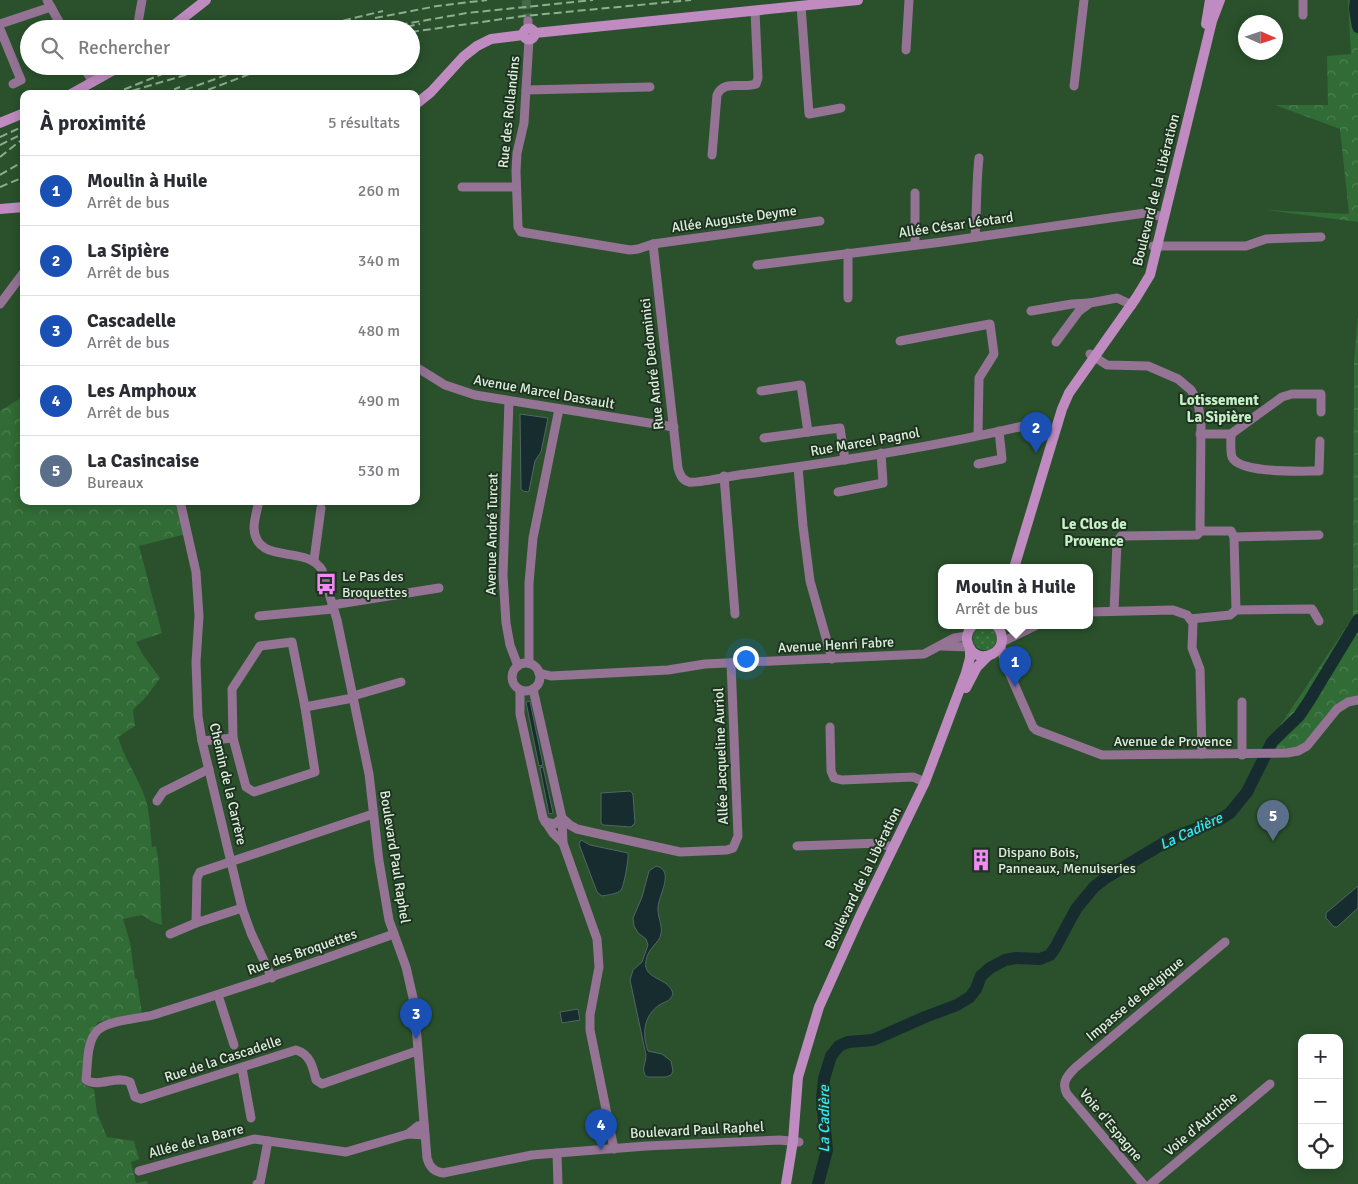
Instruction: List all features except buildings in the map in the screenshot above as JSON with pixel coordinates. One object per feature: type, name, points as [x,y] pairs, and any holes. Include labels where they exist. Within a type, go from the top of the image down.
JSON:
[{"type":"street","points":[[139,20],[142,0]]},
{"type":"street","points":[[181,20],[206,0]]},
{"type":"street","points":[[420,101],[431,92],[463,57],[477,46],[491,39],[529,31],[858,0]]},
{"type":"street","points":[[906,50],[909,0]]},
{"type":"street","points":[[1074,86],[1084,0]]},
{"type":"street","name":"Boulevard de la Libération","points":[[1015,564],[1053,431],[1058,404],[1064,390],[1092,356],[1129,303],[1145,273],[1155,246],[1210,0]]},
{"type":"street","name":"Boulevard de la Libération","points":[[1162,216],[1210,29],[1220,0]]},
{"type":"street","points":[[1303,0],[1304,15]]},
{"type":"street","points":[[0,24],[49,4],[57,20]]},
{"type":"street","points":[[801,6],[809,114],[841,108]]},
{"type":"street","points":[[712,155],[719,91],[723,87],[728,86],[750,86],[756,84],[758,78],[755,10]]},
{"type":"street","points":[[0,30],[22,80],[13,84]]},
{"type":"street","name":"Rue des Rollandins","points":[[529,31],[524,123],[517,153],[518,227],[523,233],[633,250],[653,244]]},
{"type":"street","points":[[88,75],[93,82]]},
{"type":"street","points":[[78,90],[105,75]]},
{"type":"street","points":[[526,90],[650,87]]},
{"type":"street","points":[[0,123],[20,115]]},
{"type":"street","points":[[975,237],[979,158]]},
{"type":"street","points":[[462,187],[516,187]]},
{"type":"street","points":[[915,193],[916,245]]},
{"type":"street","points":[[0,209],[20,207]]},
{"type":"street","name":"Allée César Léotard","points":[[757,265],[1146,213],[1162,216]]},
{"type":"street","name":"Allée Auguste Deyme","points":[[653,244],[820,221]]},
{"type":"street","points":[[1155,246],[1251,246],[1266,239],[1321,237]]},
{"type":"street","name":"Rue André Dedominici","points":[[653,244],[678,468],[684,480]]},
{"type":"street","points":[[848,253],[848,298]]},
{"type":"street","points":[[0,304],[20,277]]},
{"type":"street","points":[[1031,311],[1117,298],[1129,303]]},
{"type":"street","points":[[1056,342],[1078,311],[1090,303]]},
{"type":"street","points":[[900,341],[990,324],[994,354],[978,378],[978,436]]},
{"type":"street","points":[[1092,356],[1107,364],[1148,366],[1178,379],[1191,390],[1198,402],[1200,528],[1204,532],[1231,531],[1234,537],[1236,610]]},
{"type":"street","name":"Avenue Marcel Dassault","points":[[420,369],[454,389],[475,395],[674,427]]},
{"type":"street","points":[[761,391],[801,385],[808,432]]},
{"type":"street","points":[[1200,434],[1231,434],[1282,398],[1292,394],[1321,394],[1321,412]]},
{"type":"street","name":"Avenue André Turcat","points":[[509,401],[503,575],[506,623],[510,645],[518,666]]},
{"type":"street","points":[[528,663],[528,598],[533,538],[558,409]]},
{"type":"street","name":"Rue Marcel Pagnol","points":[[684,480],[693,482],[845,460],[1028,425],[1053,431]]},
{"type":"street","points":[[764,438],[840,428],[845,460]]},
{"type":"street","points":[[978,464],[1002,459],[999,431]]},
{"type":"street","name":"Boulevard de la Libération","points":[[1008,564],[1053,431]]},
{"type":"street","points":[[1231,434],[1232,456],[1236,462],[1260,470],[1319,471],[1320,441]]},
{"type":"street","points":[[838,492],[883,483],[881,454]]},
{"type":"street","points":[[798,467],[810,581],[832,659]]},
{"type":"street","points":[[724,476],[735,614]]},
{"type":"street","name":"Chemin de la Carrère","points":[[181,505],[196,572],[198,616],[196,662],[198,716],[202,741],[242,908],[251,933],[272,978]]},
{"type":"street","points":[[258,505],[254,527],[256,537],[265,549],[273,552],[309,557],[314,560],[321,508]]},
{"type":"street","points":[[1114,611],[1117,542],[1121,536],[1197,536],[1202,530]]},
{"type":"street","points":[[1234,537],[1319,535]]},
{"type":"street","name":"Boulevard Paul Raphel","points":[[314,560],[322,570],[333,607],[368,774],[385,898],[394,934],[406,967],[414,1002],[428,1162],[434,1170],[440,1173],[532,1155],[557,1153],[780,1140],[796,1142]]},
{"type":"street","points":[[259,616],[333,607],[439,588]]},
{"type":"street","points":[[1190,618],[1230,615],[1236,610],[1312,609],[1319,621]]},
{"type":"street","points":[[1093,612],[1173,610],[1190,618],[1193,623],[1192,648],[1200,669],[1202,754]]},
{"type":"street","name":"Boulevard de la Libération","points":[[787,1184],[796,1142],[798,1077],[819,1007],[844,950],[925,782],[966,673],[970,658],[969,644],[972,629]]},
{"type":"street","points":[[1000,637],[1013,637],[1028,629]]},
{"type":"street","name":"Boulevard de la Libération","points":[[949,719],[977,667],[990,655],[1000,637]]},
{"type":"street","name":"Avenue de Provence","points":[[1000,637],[1004,661],[1033,727],[1039,732],[1102,755],[1260,755],[1292,753],[1302,749],[1311,742],[1337,709],[1348,702],[1358,700]]},
{"type":"street","name":"Avenue Henri Fabre","points":[[537,681],[551,676],[668,670],[705,664],[924,654],[954,638],[969,644]]},
{"type":"street","points":[[292,642],[315,772],[254,792],[246,787],[233,738],[232,689],[260,646],[292,642]]},
{"type":"street","points":[[969,644],[978,655],[990,655],[1004,661]]},
{"type":"street","points":[[537,681],[525,691],[520,690],[512,681],[512,672],[518,666],[528,663],[537,668],[537,681],[562,818],[563,843],[597,939],[599,967],[590,1015],[590,1030],[614,1149]]},
{"type":"street","name":"Allée Jacqueline Auriol","points":[[562,818],[578,829],[671,851],[693,852],[733,848],[738,836],[731,664]]},
{"type":"street","points":[[305,707],[353,697],[401,682]]},
{"type":"street","points":[[520,690],[520,714],[545,822],[563,843]]},
{"type":"street","points":[[1242,702],[1242,754]]},
{"type":"street","points":[[830,727],[831,771],[834,778],[842,780],[913,777],[925,782]]},
{"type":"street","points":[[202,741],[233,738]]},
{"type":"street","points":[[157,801],[163,792],[209,770]]},
{"type":"street","points":[[196,924],[197,878],[200,872],[373,814]]},
{"type":"street","points":[[545,822],[555,824],[562,818]]},
{"type":"street","points":[[797,846],[881,843],[893,848]]},
{"type":"street","points":[[170,934],[242,908]]},
{"type":"street","name":"Rue des Broquettes","points":[[86,1080],[90,1042],[96,1031],[104,1026],[144,1018],[272,978],[394,934]]},
{"type":"street","name":"Impasse de Belgique","points":[[1065,1080],[1075,1068],[1225,942]]},
{"type":"street","points":[[218,995],[234,1045]]},
{"type":"street","name":"Rue de la Cascadelle","points":[[86,1080],[92,1084],[124,1079],[130,1082],[135,1098],[141,1099],[296,1050],[304,1052],[310,1059],[316,1080],[322,1084],[417,1051]]},
{"type":"street","points":[[242,1068],[251,1118]]},
{"type":"street","name":"Voie d'Espagne","points":[[1065,1080],[1064,1087],[1067,1094],[1143,1184]]},
{"type":"street","name":"Voie d'Autriche","points":[[1151,1184],[1270,1084]]},
{"type":"street","name":"Allée de la Barre","points":[[408,1134],[418,1126],[424,1125]]},
{"type":"street","name":"Allée de la Barre","points":[[139,1171],[254,1139],[346,1152],[408,1134],[425,1135]]},
{"type":"street","points":[[257,1184],[260,1183],[268,1141]]},
{"type":"street","points":[[557,1153],[558,1184]]},
{"type":"green space","points":[[1348,0],[1358,0],[1358,222],[1267,210],[1349,214],[1340,129],[1275,105],[1328,105],[1327,56],[1351,54]]},
{"type":"green space","points":[[1358,315],[1358,696],[1346,699],[1337,705],[1301,745],[1291,749],[1271,750],[1267,745],[1353,617],[1354,361]]},
{"type":"green space","points":[[20,398],[20,505],[178,505],[186,534],[139,546],[162,633],[136,642],[160,678],[147,696],[133,710],[135,726],[118,737],[147,805],[152,847],[156,846],[158,856],[162,925],[142,915],[123,919],[130,942],[142,1014],[98,1022],[86,1045],[82,1084],[94,1089],[97,1113],[107,1137],[134,1141],[139,1159],[131,1162],[136,1183],[147,1181],[148,1184],[0,1184],[0,411]]},
{"type":"green space","points":[[978,629],[992,629],[996,634],[996,642],[989,649],[981,649],[974,642],[974,634]]},
{"type":"water","points":[[520,414],[548,418],[541,452],[535,461],[528,492],[521,489]]},
{"type":"water","points":[[530,701],[543,765],[539,766],[526,702]]},
{"type":"water","points":[[543,767],[553,813],[549,814],[540,768]]},
{"type":"water","points":[[630,791],[633,794],[635,823],[631,827],[603,825],[601,823],[601,793]]},
{"type":"water","points":[[581,840],[590,845],[628,853],[625,878],[620,891],[602,896],[597,892],[579,844]]},
{"type":"water","points":[[656,866],[662,868],[665,878],[658,907],[661,931],[660,937],[647,956],[646,967],[648,972],[671,988],[673,994],[655,1008],[647,1019],[645,1038],[648,1051],[662,1054],[671,1061],[673,1071],[671,1075],[666,1077],[647,1077],[644,1072],[646,1055],[630,980],[633,970],[642,962],[648,945],[646,939],[638,933],[634,926],[633,918],[642,897],[649,871]]},
{"type":"water","points":[[1358,886],[1358,908],[1337,927],[1334,927],[1326,918],[1326,913]]},
{"type":"water","points":[[578,1009],[580,1020],[562,1023],[560,1012]]},
{"type":"waterway","name":"La Cadière","points":[[1356,0],[1355,9],[1358,27]]},
{"type":"waterway","name":"La Cadière","points":[[818,1184],[827,1150],[822,1099],[824,1079],[831,1056],[839,1046],[848,1042],[873,1040],[957,1005],[970,997],[976,989],[981,976],[990,968],[1005,960],[1016,958],[1040,959],[1050,955],[1076,909],[1094,887],[1107,877],[1174,837],[1219,820],[1230,813],[1247,792],[1272,742],[1299,716],[1358,620]]},
{"type":"tunnel","points":[[526,0],[528,21]]},
{"type":"railway","points":[[375,18],[437,6],[487,0]]},
{"type":"railway","points":[[420,21],[467,13],[593,0]]},
{"type":"railway","points":[[420,31],[524,16],[691,0]]},
{"type":"railway","points":[[346,20],[383,11]]},
{"type":"railway","points":[[123,90],[160,75]]},
{"type":"railway","points":[[135,90],[185,75]]},
{"type":"railway","points":[[185,90],[226,75]]},
{"type":"railway","points":[[208,90],[247,75]]},
{"type":"railway","points":[[173,90],[180,87]]},
{"type":"railway","points":[[0,137],[20,128]]},
{"type":"railway","points":[[0,145],[20,135]]},
{"type":"railway","points":[[0,157],[20,141]]},
{"type":"railway","points":[[0,175],[20,163]]},
{"type":"railway","points":[[0,187],[20,179]]},
{"type":"place","name":"La Sipière","points":[[1036,453]]},
{"type":"place","name":"Le Pas des Broquettes","points":[[326,584]]},
{"type":"place","name":"Moulin à Huile","points":[[1015,687]]},
{"type":"place","name":"La Casincaise","points":[[1273,841]]},
{"type":"place","name":"Dispano Bois, Panneaux, Menuiseries","points":[[981,860]]},
{"type":"place","name":"Cascadelle","points":[[416,1039]]},
{"type":"place","name":"Les Amphoux","points":[[601,1150]]},
{"type":"district","name":"Lotissement La Sipière","points":[[1219,408]]},
{"type":"district","name":"Le Clos de Provence","points":[[1094,532]]}]
